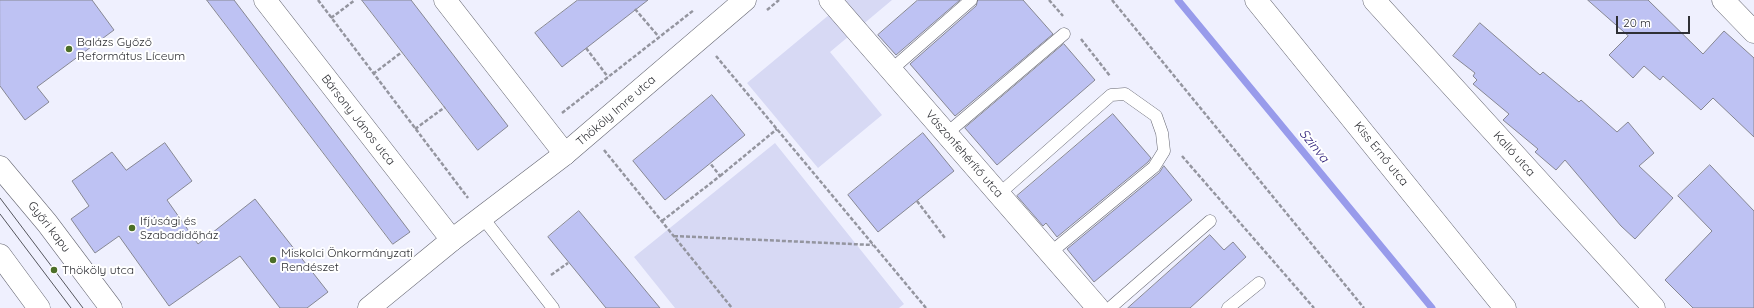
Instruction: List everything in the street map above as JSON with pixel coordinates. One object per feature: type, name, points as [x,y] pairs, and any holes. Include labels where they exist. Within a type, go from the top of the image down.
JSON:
[{"type":"street","name":"Bársony János utca","points":[[265,0],[452,240]]},
{"type":"street","points":[[445,0],[565,154]]},
{"type":"street","name":"Thököly Imre utca","points":[[369,308],[452,240],[478,211],[565,154],[745,0]]},
{"type":"street","name":"Vászonfehérítő utca","points":[[830,0],[1098,308]]},
{"type":"street","name":"Kiss Ernő utca","points":[[1256,0],[1505,308]]},
{"type":"street","name":"Kalló utca","points":[[1374,0],[1654,308]]},
{"type":"street","points":[[1723,0],[1754,32]]},
{"type":"street","name":"Győri kapu","points":[[0,167],[47,223],[111,308]]},
{"type":"street","points":[[0,255],[39,308]]},
{"type":"lane","points":[[891,70],[971,0]]},
{"type":"lane","points":[[946,134],[1064,34]]},
{"type":"lane","points":[[999,194],[1111,96],[1125,94],[1156,116],[1162,133],[1164,151],[1154,167],[1050,253]]},
{"type":"lane","points":[[478,211],[553,308]]},
{"type":"lane","points":[[1110,308],[1210,221]]},
{"type":"lane","points":[[1228,308],[1259,283]]},
{"type":"path","points":[[318,0],[478,211]]},
{"type":"path","points":[[331,18],[355,0]]},
{"type":"path","points":[[1049,0],[1064,17]]},
{"type":"path","points":[[1112,0],[1364,308]]},
{"type":"path","points":[[635,9],[659,38]]},
{"type":"path","points":[[545,127],[694,9]]},
{"type":"path","points":[[1076,33],[1125,94]]},
{"type":"path","points":[[586,48],[608,77]]},
{"type":"path","points":[[373,74],[402,52]]},
{"type":"path","points":[[714,54],[926,308]]},
{"type":"path","points":[[415,129],[445,107]]},
{"type":"path","points":[[662,221],[720,176],[777,128]]},
{"type":"path","points":[[1162,133],[1314,308]]},
{"type":"path","points":[[602,147],[732,308]]},
{"type":"path","points":[[710,163],[720,176]]},
{"type":"path","points":[[917,201],[945,238]]},
{"type":"path","points":[[674,236],[873,245]]},
{"type":"shaded area","points":[[847,0],[892,0],[830,52],[882,115],[818,168],[747,83]]},
{"type":"shaded area","points":[[775,143],[904,304],[899,308],[675,308],[634,257]]},
{"type":"building","points":[[0,0],[92,0],[114,30],[37,87],[49,102],[25,120],[0,86]]},
{"type":"building","points":[[207,0],[234,0],[410,232],[393,244]]},
{"type":"building","points":[[362,0],[411,0],[508,126],[478,150]]},
{"type":"building","points":[[578,0],[648,0],[562,67],[535,33]]},
{"type":"building","points":[[918,0],[960,0],[896,55],[878,35]]},
{"type":"building","points":[[978,0],[1023,0],[1053,34],[955,116],[910,64],[976,6]]},
{"type":"building","points":[[1588,0],[1648,0],[1703,54],[1724,31],[1754,58],[1754,137],[1713,98],[1701,110],[1663,76],[1660,80],[1644,66],[1633,78],[1609,55],[1628,36]]},
{"type":"building","points":[[1480,23],[1540,75],[1543,72],[1579,102],[1581,100],[1617,132],[1628,122],[1654,153],[1639,166],[1673,198],[1635,239],[1621,226],[1565,160],[1556,170],[1535,152],[1538,149],[1503,120],[1509,114],[1473,84],[1477,80],[1473,76],[1475,73],[1453,56]]},
{"type":"building","points":[[1064,44],[1095,80],[997,165],[965,128]]},
{"type":"building","points":[[712,95],[745,135],[665,200],[633,161]]},
{"type":"building","points":[[1113,114],[1151,158],[1057,237],[1046,223],[1043,226],[1017,196]]},
{"type":"building","points":[[923,133],[954,171],[878,232],[848,195]]},
{"type":"building","name":"Ifjúsági és Szabadidőház","points":[[165,143],[192,181],[167,200],[198,244],[255,199],[328,292],[307,308],[280,308],[240,256],[169,306],[119,236],[95,253],[71,219],[89,206],[72,181],[112,152],[126,170]]},
{"type":"building","points":[[1710,165],[1754,211],[1754,308],[1693,308],[1665,280],[1712,231],[1678,196]]},
{"type":"building","points":[[1164,166],[1192,200],[1094,282],[1067,249],[1159,173]]},
{"type":"building","points":[[579,211],[660,308],[606,308],[548,237]]},
{"type":"building","points":[[1210,235],[1224,250],[1233,242],[1246,257],[1190,308],[1128,308]]},
{"type":"waterway","name":"Szinva","points":[[1178,0],[1432,308]]},
{"type":"tram line","points":[[0,198],[83,308]]},
{"type":"tram line","points":[[0,214],[71,308]]},
{"type":"place","name":"Balázs Győző Református Líceum","points":[[69,49]]},
{"type":"place","name":"Ifjúsági és Szabadidőház","points":[[132,228]]},
{"type":"place","name":"Miskolci Önkormányzati Rendészet","points":[[273,260]]},
{"type":"place","name":"Thököly utca","points":[[54,270]]}]
